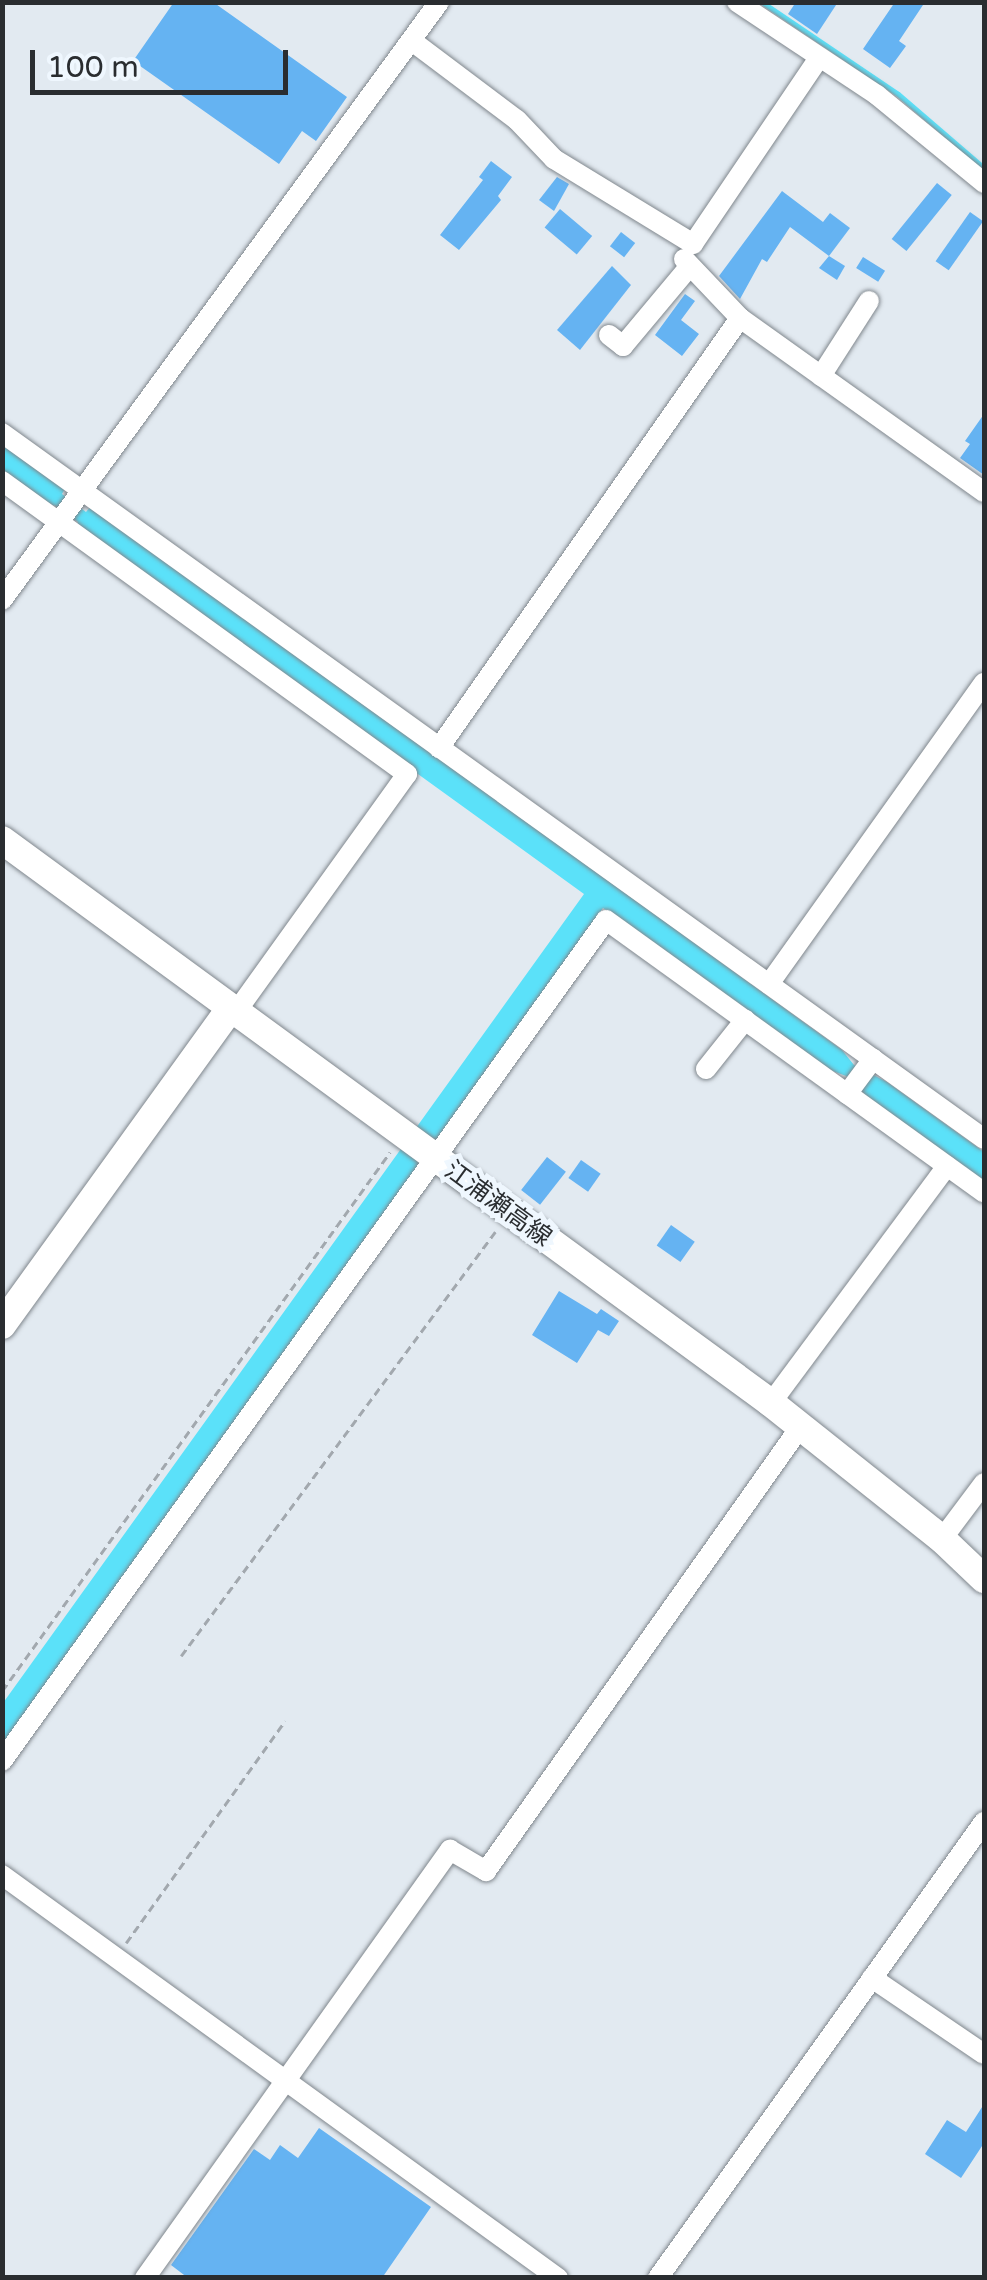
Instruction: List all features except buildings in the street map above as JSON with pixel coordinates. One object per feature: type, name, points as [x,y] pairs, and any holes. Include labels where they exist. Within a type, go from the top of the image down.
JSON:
[{"type":"main road","name":"江浦瀬高線","points":[[2,840],[400,1141],[432,1156],[801,1426],[942,1539],[984,1579]]},
{"type":"main road","points":[[2,1325],[232,1011]]},
{"type":"street","points":[[2,600],[439,2]]},
{"type":"street","points":[[737,2],[878,96],[984,183]]},
{"type":"street","points":[[412,40],[517,120],[554,158],[693,244]]},
{"type":"street","points":[[819,58],[683,260],[740,318],[984,492]]},
{"type":"street","points":[[609,335],[623,346],[689,267]]},
{"type":"street","points":[[821,376],[869,300]]},
{"type":"street","points":[[439,748],[740,318]]},
{"type":"street","points":[[2,432],[79,494],[769,984],[947,1166],[984,1193]]},
{"type":"street","points":[[2,481],[407,774],[232,1011]]},
{"type":"street","points":[[769,984],[984,683]]},
{"type":"street","points":[[2,1761],[432,1156],[606,920],[745,1020],[984,1139]]},
{"type":"street","points":[[706,1068],[745,1020]]},
{"type":"street","points":[[770,1403],[947,1166]]},
{"type":"street","points":[[145,2278],[450,1850],[486,1871],[801,1426]]},
{"type":"street","points":[[942,1539],[984,1483]]},
{"type":"street","points":[[658,2278],[984,1822]]},
{"type":"street","points":[[2,1874],[558,2278]]},
{"type":"street","points":[[872,1978],[984,2055]]},
{"type":"path","points":[[2,1691],[400,1141]]},
{"type":"path","points":[[180,1656],[502,1223]]},
{"type":"path","points":[[116,1957],[285,1722]]},
{"type":"water","points":[[3,444],[66,487],[62,494],[86,512],[91,506],[842,1050],[854,1065],[887,1082],[984,1152],[984,1181],[874,1103],[846,1076],[830,1070],[603,908],[3,1745],[3,1703],[584,894],[76,527],[78,522],[54,505],[50,509],[3,473]]},
{"type":"waterway","points":[[762,2],[898,94],[984,168]]}]
